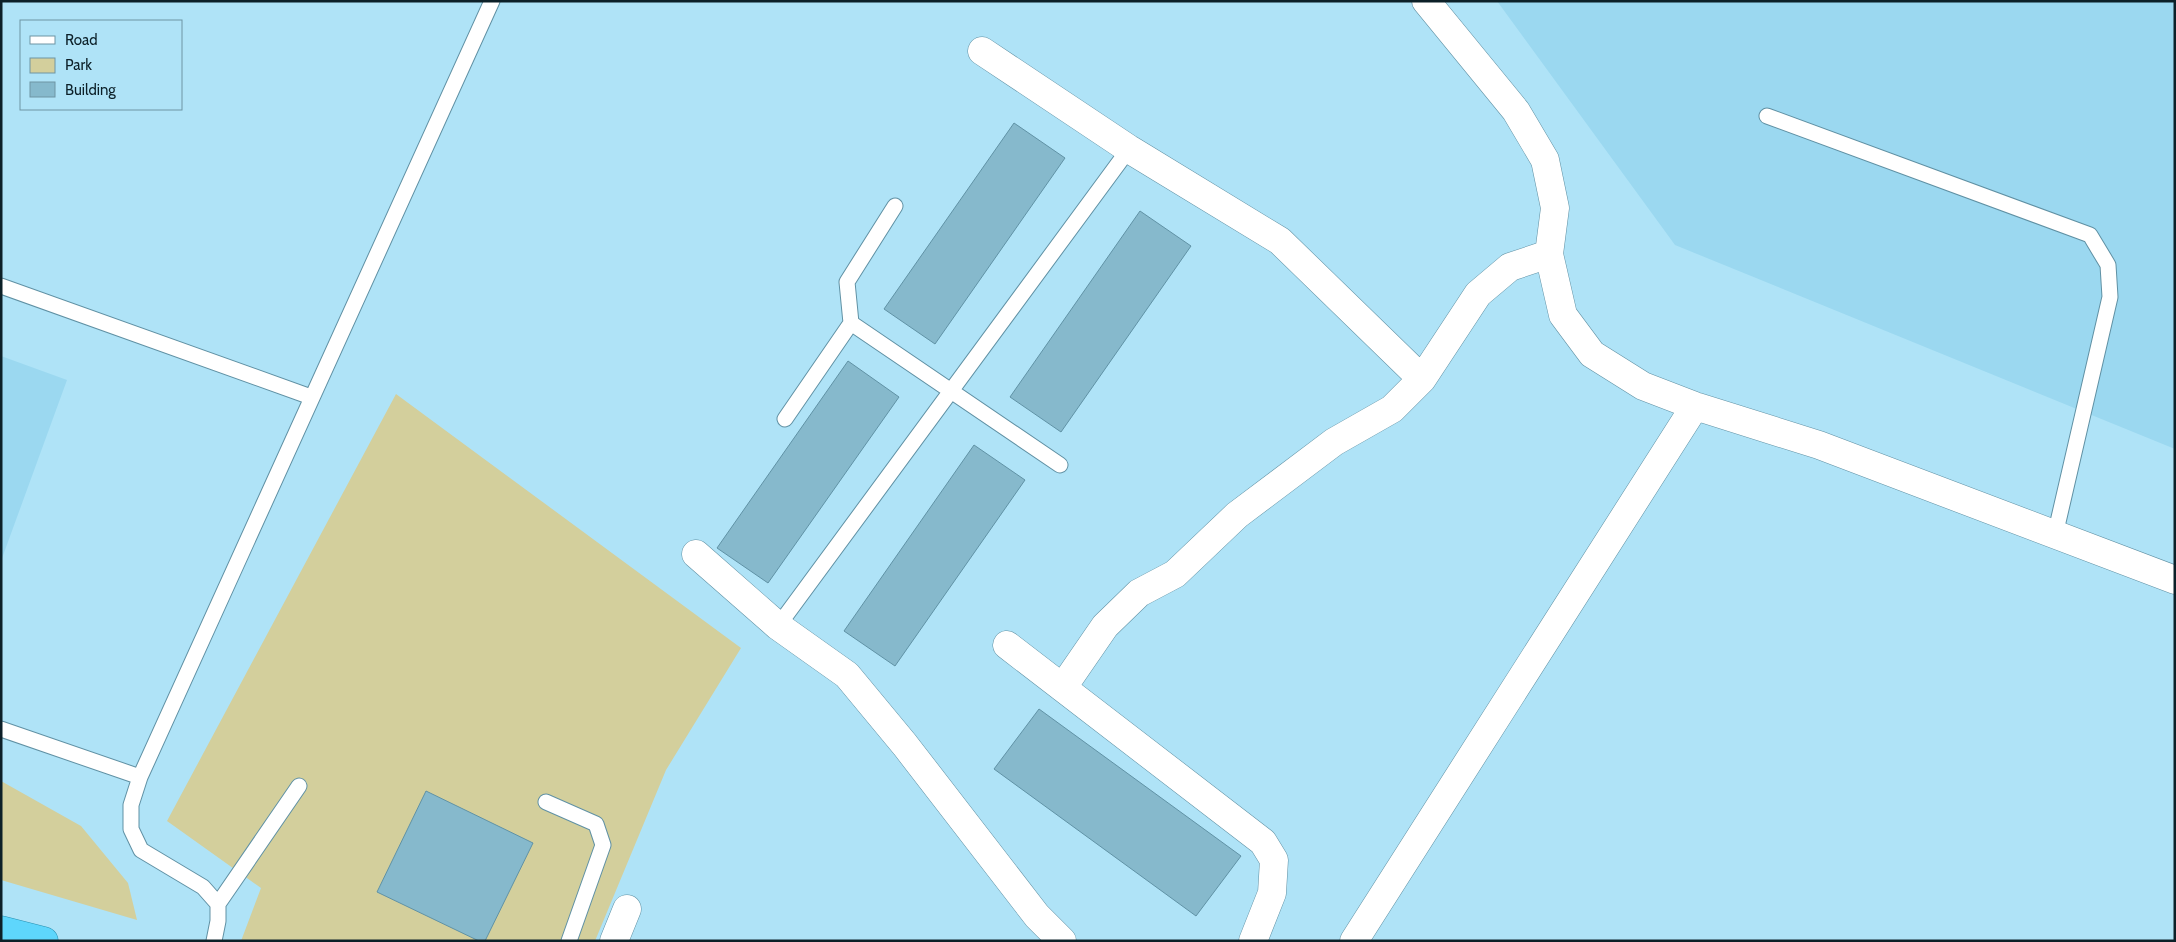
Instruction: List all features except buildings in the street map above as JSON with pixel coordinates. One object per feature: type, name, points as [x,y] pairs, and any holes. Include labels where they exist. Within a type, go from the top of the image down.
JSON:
[{"type":"highway","points":[[1,930],[44,941]]},
{"type":"street","points":[[1426,1],[1516,111],[1545,160],[1554,208],[1549,254],[1563,315],[1592,354],[1643,386],[1695,406],[1819,445],[2175,580]]},
{"type":"street","points":[[982,51],[1129,149],[1280,241],[1422,378]]},
{"type":"street","points":[[1063,687],[1105,626],[1138,593],[1175,574],[1237,515],[1334,442],[1392,409],[1422,378],[1478,294],[1510,267],[1549,254]]},
{"type":"street","points":[[1354,941],[1695,406]]},
{"type":"street","points":[[696,554],[778,626],[846,675],[905,745],[1038,916],[1062,941]]},
{"type":"street","points":[[1007,645],[1263,842],[1274,860],[1272,893],[1253,941]]},
{"type":"street","points":[[614,941],[626,909]]},
{"type":"lane","points":[[218,904],[203,887],[141,850],[131,829],[131,805],[140,777],[492,1]]},
{"type":"lane","points":[[1768,116],[2090,235],[2108,265],[2110,297],[2055,535]]},
{"type":"lane","points":[[778,626],[1129,149]]},
{"type":"lane","points":[[785,419],[851,323],[847,282],[895,206]]},
{"type":"lane","points":[[1,286],[311,397]]},
{"type":"lane","points":[[851,323],[1060,465]]},
{"type":"lane","points":[[1,730],[140,777]]},
{"type":"lane","points":[[214,941],[218,921],[218,904],[299,786]]},
{"type":"lane","points":[[546,802],[596,824],[603,845],[569,941]]},
{"type":"shaded area","points":[[1497,1],[2175,1],[2175,449],[1675,245]]},
{"type":"shaded area","points":[[1,356],[67,380],[1,561]]},
{"type":"green space","points":[[396,394],[741,648],[666,770],[595,941],[241,941],[261,888],[167,821]]},
{"type":"green space","points":[[1,781],[81,826],[128,883],[137,920],[1,880]]}]
